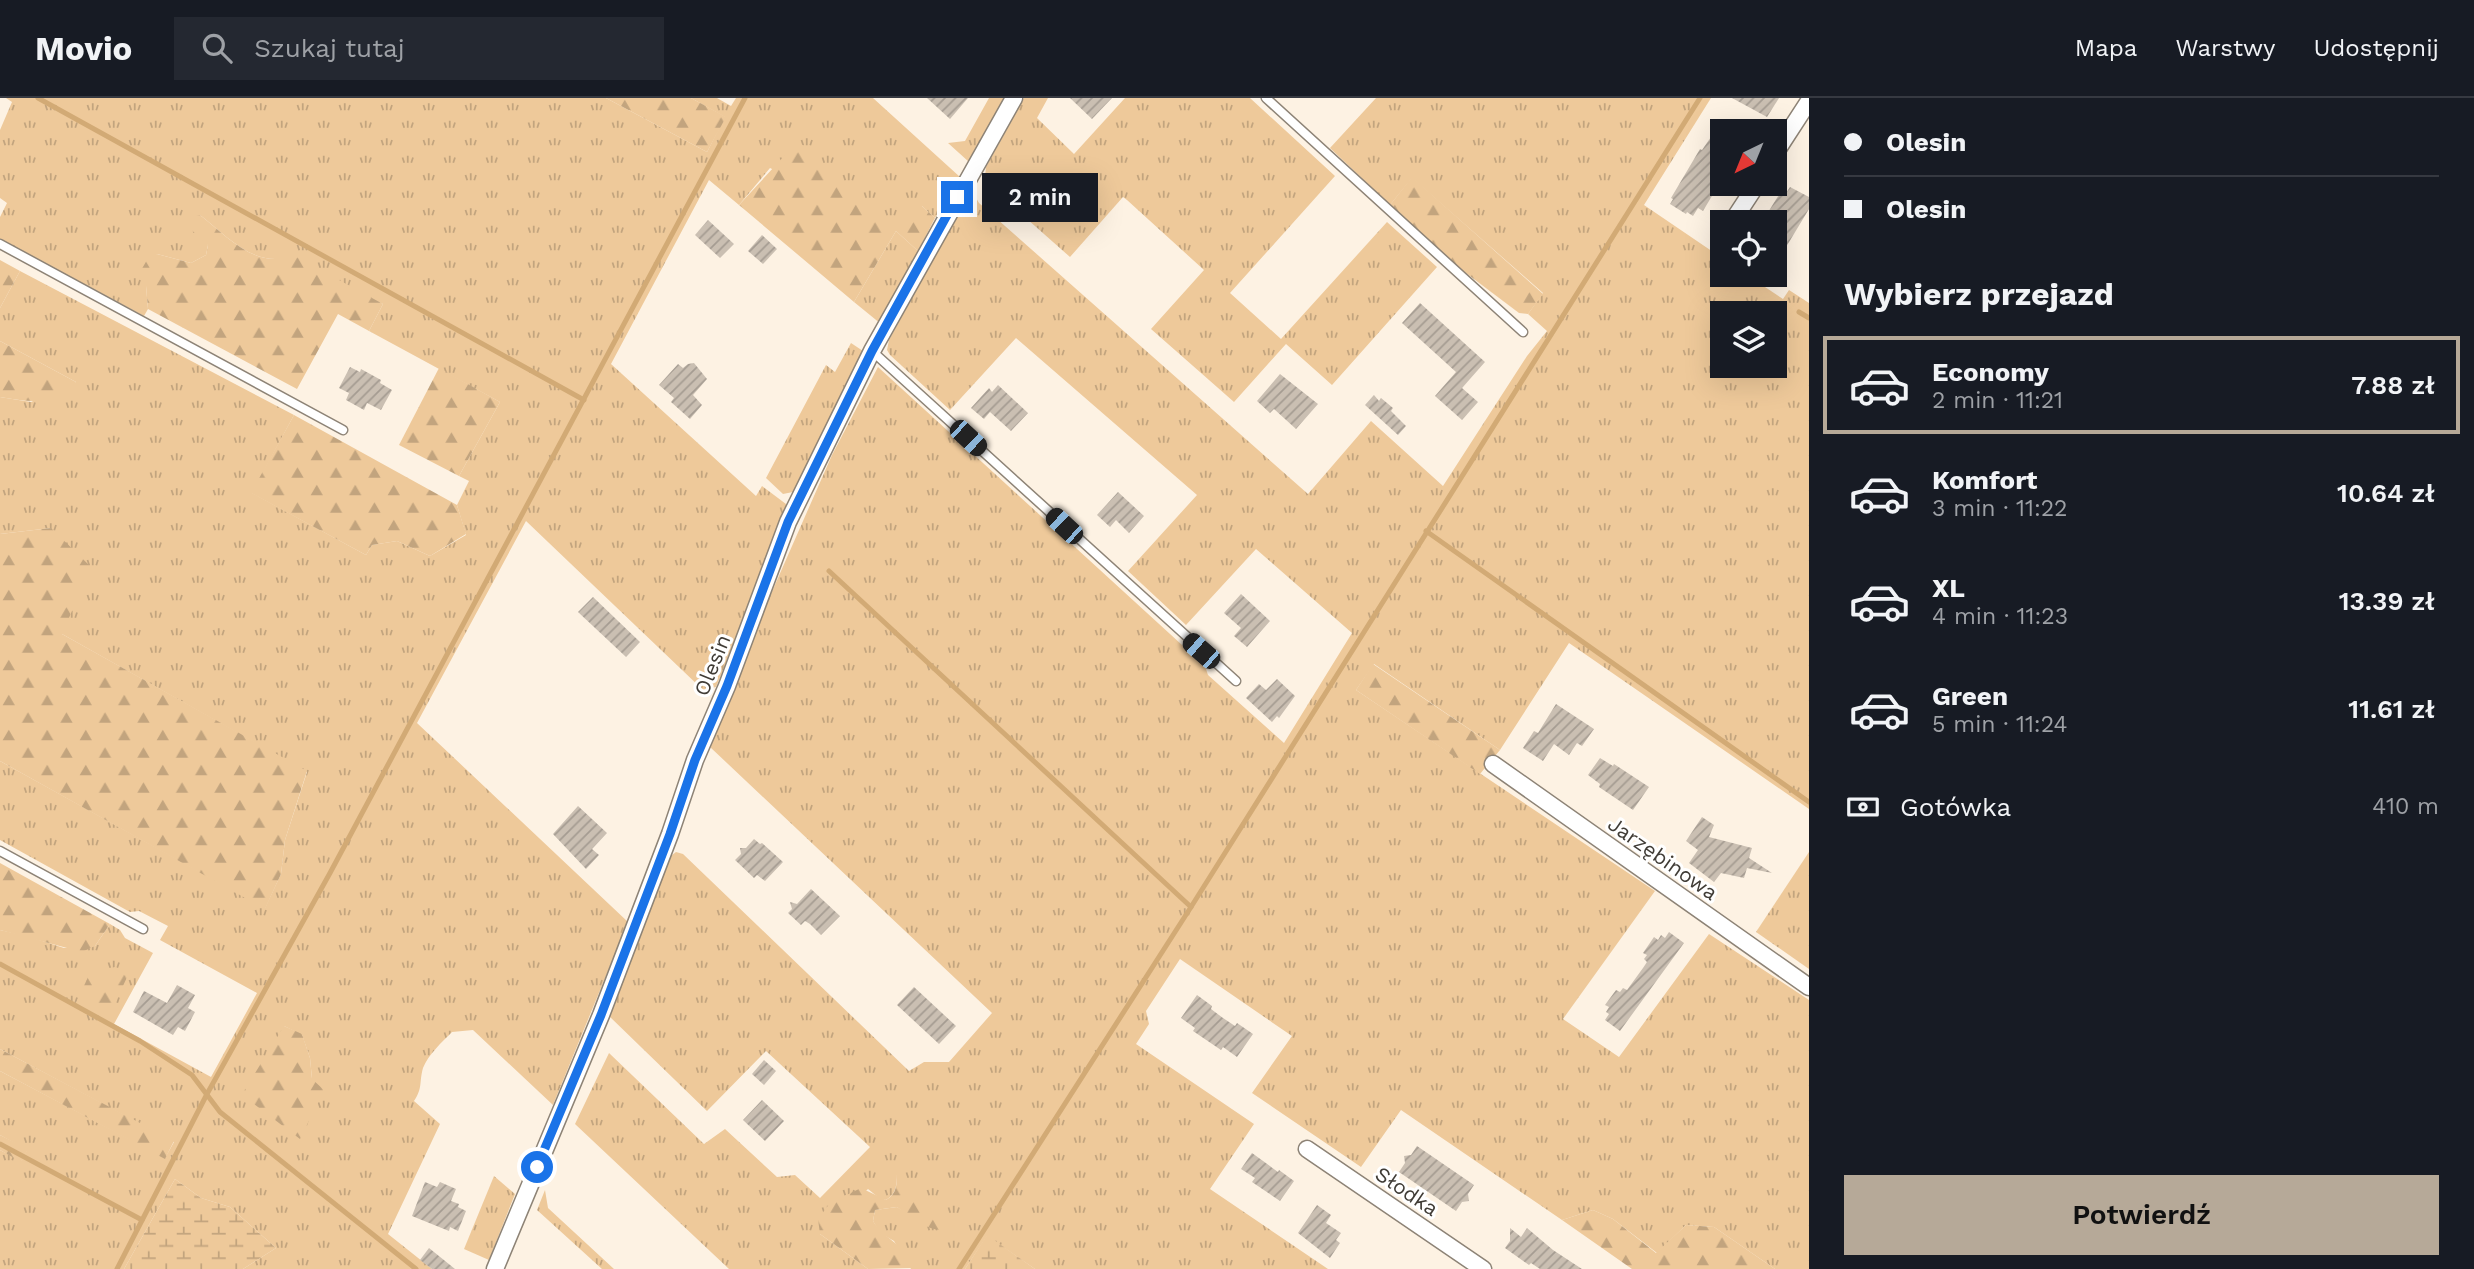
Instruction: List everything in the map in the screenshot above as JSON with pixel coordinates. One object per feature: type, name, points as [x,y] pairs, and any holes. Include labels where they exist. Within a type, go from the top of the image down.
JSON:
[{"type":"street","name":"Olesin","points":[[495,1269],[601,1015],[670,834],[695,760],[727,686],[788,522],[872,351],[1014,98]]},
{"type":"street","points":[[1787,135],[1809,101]]},
{"type":"street","name":"Jarzębinowa","points":[[1493,764],[1809,987]]},
{"type":"street","name":"Słodka","points":[[1307,1149],[1483,1269]]},
{"type":"lane","points":[[1266,98],[1523,332]]},
{"type":"lane","points":[[0,244],[343,430]]},
{"type":"lane","points":[[872,351],[1236,681]]},
{"type":"lane","points":[[0,850],[143,929]]},
{"type":"green space","points":[[6,98],[606,98],[707,152],[725,117],[691,98],[717,98],[731,106],[736,98],[873,98],[960,177],[935,218],[922,206],[896,231],[770,168],[739,205],[709,180],[611,364],[756,496],[762,486],[786,504],[788,514],[716,687],[703,690],[526,521],[417,723],[628,922],[553,1105],[473,1030],[452,1032],[425,1063],[419,1092],[414,1101],[440,1124],[388,1234],[432,1269],[243,1269],[276,1248],[230,1207],[201,1198],[175,1179],[124,1269],[0,1269],[0,1150],[21,1161],[27,1150],[0,1135],[0,1071],[165,1158],[174,1142],[0,1049],[0,930],[64,948],[95,946],[110,924],[120,930],[125,938],[153,953],[114,1024],[211,1077],[257,993],[160,940],[168,926],[139,911],[130,912],[0,840],[0,761],[265,908],[281,874],[285,840],[307,772],[62,634],[51,528],[0,534],[0,397],[31,402],[76,382],[0,341],[0,308],[20,271],[294,415],[252,493],[366,555],[372,545],[397,541],[430,556],[466,535],[457,505],[469,481],[459,476],[500,402],[369,331],[383,304],[278,259],[256,256],[200,215],[208,245],[206,255],[191,263],[157,254],[146,286],[148,309],[144,316],[0,239],[0,217],[7,203],[0,198],[0,130],[12,102]],"holes":[[[284,1026],[302,1035],[310,1058],[312,1079]]]},
{"type":"green space","points":[[606,98],[691,98],[726,117],[707,152]]},
{"type":"green space","points":[[989,98],[1005,98],[969,162],[948,143],[965,141]]},
{"type":"green space","points":[[1024,98],[1048,98],[1037,118],[1074,154],[1125,98],[1250,98],[1335,176],[1230,293],[1281,339],[1387,222],[1437,267],[1332,385],[1286,344],[1234,402],[1151,329],[1204,270],[1127,200],[1123,197],[1070,257],[992,188],[985,177],[986,167]]},
{"type":"green space","points":[[1376,98],[1711,98],[1644,205],[1710,250],[1710,287],[1765,287],[1783,299],[1789,290],[1809,303],[1809,809],[1569,643],[1500,750],[1374,664],[1356,690],[1655,891],[1563,1019],[1619,1057],[1709,934],[1809,1000],[1809,1269],[1775,1269],[1714,1227],[1686,1225],[1657,1253],[1613,1219],[1593,1210],[1562,1220],[1401,1110],[1361,1167],[1252,1093],[1292,1036],[1180,959],[1146,1011],[1149,1024],[1136,1044],[1254,1124],[1210,1189],[1328,1269],[1035,1269],[987,1236],[965,1269],[911,1269],[894,1241],[880,1233],[873,1221],[875,1210],[897,1207],[928,1226],[897,1173],[895,1189],[889,1198],[879,1198],[868,1189],[820,1234],[868,1269],[729,1269],[575,1124],[609,1053],[704,1144],[725,1129],[777,1177],[795,1175],[820,1198],[870,1147],[766,1051],[707,1111],[609,1016],[667,859],[676,852],[683,854],[909,1071],[924,1062],[949,1062],[992,1013],[710,747],[767,603],[832,455],[878,367],[1205,666],[1208,675],[1284,743],[1352,633],[1256,549],[1186,625],[1128,571],[1197,495],[1016,338],[950,410],[890,355],[887,350],[889,340],[966,200],[975,196],[979,203],[1308,494],[1371,421],[1443,486],[1527,356],[1547,331],[1528,314],[1543,293],[1412,178],[1390,205],[1330,148]]},
{"type":"green space","points":[[798,141],[896,230],[912,205],[922,206],[935,218],[918,251],[896,231],[854,302],[739,205]]},
{"type":"green space","points":[[1412,177],[1543,294],[1528,314],[1519,313],[1458,267],[1390,205]]},
{"type":"green space","points":[[200,215],[256,256],[278,259],[286,251],[383,304],[369,331],[338,314],[297,389],[148,309],[146,286],[140,272],[147,260],[157,254],[191,263],[206,255],[208,245],[187,226],[189,218]]},
{"type":"green space","points":[[896,231],[918,251],[881,324],[854,302]]},
{"type":"green space","points":[[0,260],[20,271],[0,308]]},
{"type":"green space","points":[[0,341],[76,382],[59,396],[41,401],[0,397]]},
{"type":"green space","points":[[851,343],[863,351],[798,487],[793,492],[783,494],[766,478],[826,365],[835,372]]},
{"type":"green space","points":[[439,368],[500,402],[459,476],[399,445]]},
{"type":"green space","points":[[294,415],[457,505],[466,534],[430,556],[397,541],[372,545],[366,555],[251,493]]},
{"type":"green space","points":[[51,528],[91,567],[62,634],[307,771],[285,840],[281,874],[265,909],[0,761],[0,534]]},
{"type":"green space","points":[[1373,664],[1500,750],[1480,774],[1356,690]]},
{"type":"green space","points":[[1809,852],[1809,969],[1756,932]]},
{"type":"green space","points":[[0,863],[110,924],[95,946],[82,952],[0,930]]},
{"type":"green space","points":[[115,967],[129,973],[107,1020],[76,1003],[89,975]]},
{"type":"green space","points":[[284,1026],[302,1034],[310,1058],[312,1079],[324,1090],[300,1139],[254,1104],[244,1091]]},
{"type":"green space","points":[[0,1049],[174,1141],[165,1159],[0,1071]]},
{"type":"green space","points":[[0,1135],[28,1149],[21,1162],[0,1150]]},
{"type":"green space","points":[[897,1172],[953,1225],[939,1230],[924,1225],[897,1207],[875,1210],[873,1221],[901,1248],[912,1268],[868,1269],[820,1234],[818,1219],[830,1203],[861,1188],[886,1200],[890,1198],[896,1185]]},
{"type":"green space","points":[[494,1176],[515,1194],[489,1260],[464,1249]]},
{"type":"green space","points":[[175,1179],[201,1198],[230,1207],[276,1248],[243,1269],[124,1269]]},
{"type":"green space","points":[[545,1190],[548,1208],[614,1269],[602,1269],[537,1210]]},
{"type":"green space","points":[[1593,1210],[1613,1219],[1656,1253],[1686,1225],[1714,1227],[1775,1269],[1632,1269],[1562,1220]]},
{"type":"green space","points":[[987,1235],[1035,1269],[965,1269]]},
{"type":"building","points":[[927,98],[968,98],[950,119]]},
{"type":"building","points":[[1070,98],[1112,98],[1092,119]]},
{"type":"building","points":[[1732,98],[1779,98],[1767,117]]},
{"type":"building","points":[[1710,138],[1712,196],[1703,211],[1698,208],[1693,216],[1670,204],[1700,149],[1702,150]]},
{"type":"building","points":[[1790,187],[1809,197],[1809,209],[1787,245],[1787,210],[1769,210],[1778,196],[1787,196]]},
{"type":"building","points":[[708,220],[734,244],[720,258],[695,235]]},
{"type":"building","points":[[762,235],[777,249],[763,264],[748,251]]},
{"type":"building","points":[[1420,303],[1485,362],[1462,388],[1478,402],[1462,420],[1435,396],[1456,372],[1402,323]]},
{"type":"building","points":[[694,363],[707,379],[693,395],[702,405],[690,419],[671,402],[674,398],[659,385],[678,364],[683,368]]},
{"type":"building","points":[[350,367],[360,372],[361,369],[381,380],[380,383],[392,390],[381,410],[367,403],[364,410],[346,400],[349,393],[339,388]]},
{"type":"building","points":[[1280,374],[1318,404],[1296,429],[1274,409],[1270,413],[1257,401]]},
{"type":"building","points":[[998,385],[1028,413],[1011,431],[990,412],[984,419],[971,408],[989,388],[992,392]]},
{"type":"building","points":[[1374,395],[1379,401],[1381,398],[1393,408],[1391,411],[1406,426],[1398,435],[1365,405]]},
{"type":"building","points":[[1118,492],[1144,516],[1129,533],[1116,520],[1110,527],[1097,515]]},
{"type":"building","points":[[1241,594],[1270,621],[1247,647],[1234,636],[1241,628],[1224,613]]},
{"type":"building","points":[[593,597],[640,642],[626,657],[578,612]]},
{"type":"building","points":[[1277,679],[1295,696],[1279,718],[1277,716],[1272,722],[1246,698],[1259,684],[1266,690]]},
{"type":"building","points":[[1556,704],[1594,729],[1582,746],[1577,743],[1569,755],[1554,744],[1543,761],[1523,748],[1534,731],[1538,733]]},
{"type":"building","points":[[1600,758],[1649,787],[1633,810],[1599,787],[1600,784],[1588,775]]},
{"type":"building","points":[[578,806],[607,833],[592,849],[599,855],[586,869],[553,834]]},
{"type":"building","points":[[1702,817],[1714,825],[1709,837],[1752,848],[1749,858],[1772,873],[1747,868],[1744,878],[1721,873],[1714,882],[1689,863],[1698,850],[1686,841]]},
{"type":"building","points":[[754,839],[783,862],[765,881],[757,875],[754,878],[735,860],[741,854],[740,848],[746,848]]},
{"type":"building","points":[[811,889],[840,916],[821,935],[810,924],[805,921],[801,925],[788,913],[792,909],[790,902],[797,904]]},
{"type":"building","points":[[1669,932],[1684,943],[1620,1031],[1605,1020],[1609,1007],[1605,1005],[1616,990],[1627,990],[1643,968],[1647,955],[1643,953],[1654,937],[1658,940],[1661,935],[1665,938]]},
{"type":"building","points":[[177,985],[195,995],[188,1008],[195,1012],[185,1031],[178,1027],[173,1035],[133,1012],[144,991],[167,1003]]},
{"type":"building","points":[[914,987],[956,1026],[939,1044],[897,1005]]},
{"type":"building","points":[[1197,995],[1223,1018],[1235,1026],[1237,1023],[1253,1034],[1237,1057],[1223,1047],[1221,1050],[1193,1031],[1195,1028],[1181,1018]]},
{"type":"building","points":[[764,1060],[776,1071],[764,1085],[752,1074]]},
{"type":"building","points":[[762,1100],[784,1121],[765,1141],[743,1120]]},
{"type":"building","points":[[1417,1146],[1474,1185],[1468,1194],[1469,1201],[1462,1202],[1456,1211],[1399,1172],[1405,1163],[1404,1156],[1411,1155]]},
{"type":"building","points":[[1252,1153],[1294,1181],[1280,1201],[1252,1182],[1255,1178],[1241,1169]]},
{"type":"building","points":[[425,1182],[437,1187],[440,1182],[456,1189],[451,1201],[466,1211],[458,1231],[450,1227],[449,1231],[412,1216]]},
{"type":"building","points":[[1317,1205],[1331,1215],[1326,1223],[1341,1233],[1336,1240],[1340,1243],[1330,1258],[1298,1233]]},
{"type":"building","points":[[1510,1228],[1521,1237],[1527,1228],[1582,1269],[1540,1269],[1531,1263],[1529,1265],[1505,1248],[1510,1241]]},
{"type":"building","points":[[429,1248],[455,1269],[432,1269],[420,1260]]},
{"type":"waterway","points":[[38,98],[584,400]]},
{"type":"waterway","points":[[117,1269],[207,1094],[330,873],[745,98]]},
{"type":"waterway","points":[[959,1269],[1191,907],[1700,98]]},
{"type":"waterway","points":[[1799,312],[1809,318]]},
{"type":"waterway","points":[[1426,531],[1809,802]]},
{"type":"waterway","points":[[829,571],[1191,907]]},
{"type":"waterway","points":[[0,964],[140,1041],[192,1075],[220,1112],[416,1269]]},
{"type":"waterway","points":[[0,1144],[142,1220]]},
{"type":"route","points":[[537,1167],[601,1015],[670,834],[695,760],[727,686],[788,522],[872,351],[957,197]]}]
